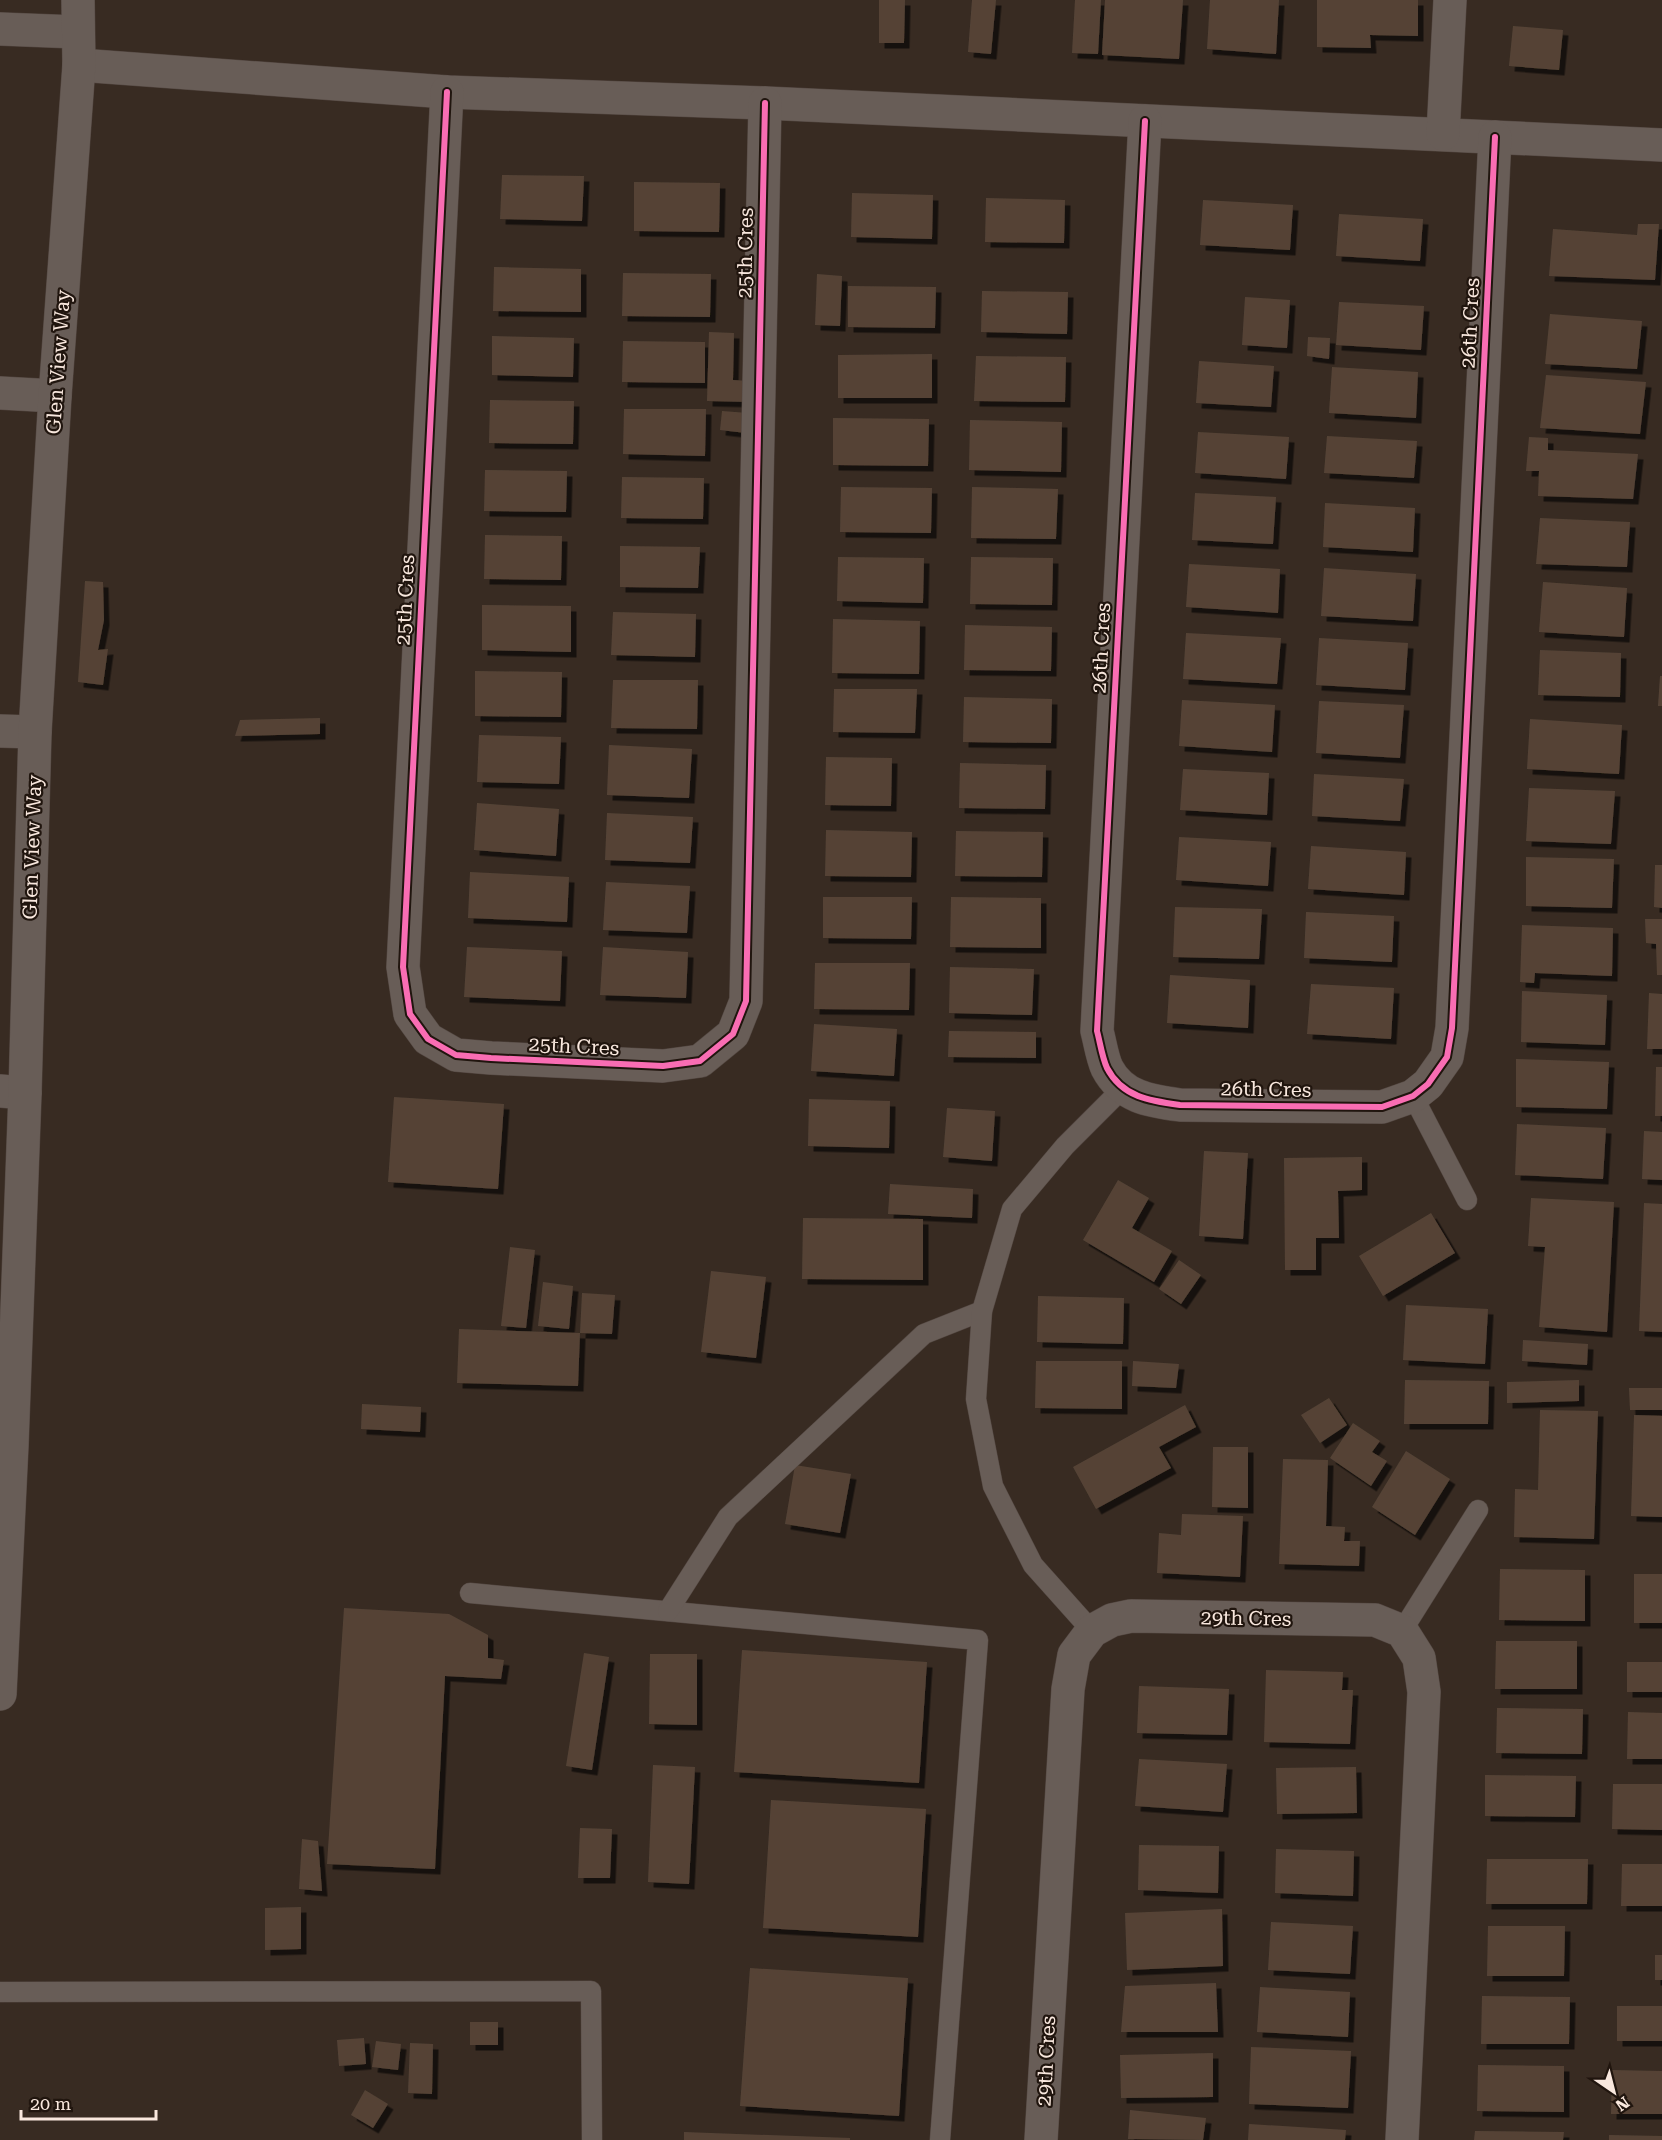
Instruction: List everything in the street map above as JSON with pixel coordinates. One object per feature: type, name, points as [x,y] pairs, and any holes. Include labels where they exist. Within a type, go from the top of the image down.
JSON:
[{"type":"street","points":[[1443,134],[1450,0]]},
{"type":"street","points":[[0,29],[78,16]]},
{"type":"street","name":"Glen View Way","points":[[0,1694],[13,1092],[55,396],[79,64],[78,16]]},
{"type":"street","points":[[79,64],[447,92],[765,103],[1662,145]]},
{"type":"street","name":"25th Cres","points":[[447,92],[403,967],[410,1014],[428,1039],[456,1055],[663,1066],[700,1061],[733,1034],[746,1001],[765,103]]},
{"type":"street","name":"26th Cres","points":[[1145,121],[1097,1031],[1107,1067],[1122,1089],[1147,1100],[1180,1105],[1382,1107],[1413,1096],[1428,1084],[1447,1057],[1452,1028],[1495,137]]},
{"type":"street","points":[[0,393],[55,396]]},
{"type":"street","points":[[0,731],[35,732]]},
{"type":"street","name":"29th Cres","points":[[1041,2140],[1068,1689],[1074,1655],[1092,1631],[1112,1620],[1131,1616],[1375,1620],[1402,1631]]},
{"type":"street","points":[[1402,1631],[1419,1658],[1424,1692],[1402,2140]]},
{"type":"lane","points":[[1092,1631],[1033,1566],[993,1486],[976,1399],[982,1311],[1012,1209],[1065,1146],[1122,1089]]},
{"type":"lane","points":[[1413,1096],[1467,1200]]},
{"type":"lane","points":[[668,1611],[728,1517],[924,1334],[982,1311]]},
{"type":"lane","points":[[1402,1631],[1478,1510]]},
{"type":"lane","points":[[470,1593],[978,1640],[940,2140]]},
{"type":"lane","points":[[0,1992],[591,1990],[592,2140]]},
{"type":"building","points":[[879,0],[905,0],[904,43],[879,43]]},
{"type":"building","points":[[972,0],[996,0],[991,54],[968,52]]},
{"type":"building","points":[[1075,0],[1101,0],[1098,54],[1072,53]]},
{"type":"building","points":[[1105,0],[1183,0],[1179,59],[1102,55]]},
{"type":"building","points":[[1210,0],[1279,0],[1276,54],[1207,49]]},
{"type":"building","points":[[1317,0],[1418,0],[1418,36],[1370,35],[1371,48],[1317,47]]},
{"type":"building","points":[[1513,26],[1563,30],[1559,70],[1509,66]]},
{"type":"building","points":[[502,175],[584,176],[582,221],[500,219]]},
{"type":"building","points":[[634,182],[720,183],[719,232],[634,231]]},
{"type":"building","points":[[852,193],[933,195],[932,239],[851,237]]},
{"type":"building","points":[[986,198],[1065,200],[1064,243],[985,242]]},
{"type":"building","points":[[1203,200],[1293,205],[1290,250],[1200,245]]},
{"type":"building","points":[[1339,214],[1423,219],[1420,261],[1336,256]]},
{"type":"building","points":[[1638,224],[1659,224],[1655,280],[1549,276],[1553,229],[1637,235]]},
{"type":"building","points":[[494,267],[581,269],[581,312],[493,311]]},
{"type":"building","points":[[623,273],[711,274],[710,317],[622,316]]},
{"type":"building","points":[[817,274],[842,276],[840,326],[815,325]]},
{"type":"building","points":[[848,286],[936,287],[935,328],[848,327]]},
{"type":"building","points":[[982,291],[1068,292],[1067,334],[981,332]]},
{"type":"building","points":[[1245,297],[1290,300],[1287,348],[1242,345]]},
{"type":"building","points":[[1339,302],[1424,306],[1421,350],[1336,345]]},
{"type":"building","points":[[1550,314],[1642,321],[1637,369],[1545,364]]},
{"type":"building","points":[[709,332],[734,333],[733,380],[750,381],[750,402],[707,401]]},
{"type":"building","points":[[492,336],[574,338],[573,377],[492,375]]},
{"type":"building","points":[[1308,337],[1330,338],[1329,359],[1307,356]]},
{"type":"building","points":[[623,341],[705,342],[705,383],[622,382]]},
{"type":"building","points":[[932,354],[932,398],[838,398],[838,355]]},
{"type":"building","points":[[976,356],[1066,357],[1065,402],[974,401]]},
{"type":"building","points":[[1199,361],[1274,366],[1271,407],[1196,403]]},
{"type":"building","points":[[1332,367],[1418,372],[1416,418],[1329,413]]},
{"type":"building","points":[[1546,375],[1646,382],[1640,434],[1540,428]]},
{"type":"building","points":[[490,400],[574,401],[573,444],[489,443]]},
{"type":"building","points":[[624,409],[706,409],[705,456],[623,454]]},
{"type":"building","points":[[722,411],[748,413],[746,433],[720,430]]},
{"type":"building","points":[[833,418],[929,419],[928,466],[833,465]]},
{"type":"building","points":[[970,420],[1062,422],[1061,472],[969,470]]},
{"type":"building","points":[[1198,432],[1289,437],[1286,479],[1195,473]]},
{"type":"building","points":[[1327,436],[1417,441],[1414,478],[1324,473]]},
{"type":"building","points":[[1529,437],[1548,438],[1548,450],[1638,454],[1633,499],[1538,496],[1539,471],[1526,471]]},
{"type":"building","points":[[485,470],[567,471],[566,512],[484,511]]},
{"type":"building","points":[[622,477],[704,478],[703,519],[621,518]]},
{"type":"building","points":[[841,487],[932,488],[931,533],[840,532]]},
{"type":"building","points":[[972,487],[1058,489],[1056,539],[971,538]]},
{"type":"building","points":[[1195,493],[1276,497],[1273,544],[1192,540]]},
{"type":"building","points":[[1325,503],[1415,508],[1413,552],[1323,547]]},
{"type":"building","points":[[1540,518],[1630,522],[1627,567],[1536,564]]},
{"type":"building","points":[[485,535],[562,536],[561,580],[484,579]]},
{"type":"building","points":[[620,546],[700,547],[698,588],[620,587]]},
{"type":"building","points":[[838,557],[924,558],[923,603],[837,601]]},
{"type":"building","points":[[971,557],[1053,558],[1052,605],[970,604]]},
{"type":"building","points":[[1189,564],[1280,569],[1278,613],[1186,607]]},
{"type":"building","points":[[1324,568],[1416,574],[1413,621],[1321,616]]},
{"type":"building","points":[[85,581],[103,582],[104,620],[98,650],[108,649],[103,685],[78,682]]},
{"type":"building","points":[[1543,582],[1627,588],[1624,637],[1539,632]]},
{"type":"building","points":[[482,605],[571,606],[571,652],[482,650]]},
{"type":"building","points":[[613,612],[696,614],[695,657],[611,655]]},
{"type":"building","points":[[833,619],[920,621],[919,674],[832,673]]},
{"type":"building","points":[[965,625],[1052,627],[1051,671],[964,670]]},
{"type":"building","points":[[1186,633],[1281,638],[1277,684],[1183,679]]},
{"type":"building","points":[[1319,638],[1408,643],[1405,690],[1316,685]]},
{"type":"building","points":[[1540,650],[1621,653],[1620,697],[1538,695]]},
{"type":"building","points":[[475,671],[562,672],[561,717],[475,716]]},
{"type":"building","points":[[1660,676],[1662,676],[1662,706],[1658,706]]},
{"type":"building","points":[[613,680],[698,680],[697,729],[611,728]]},
{"type":"building","points":[[834,689],[917,689],[915,733],[833,732]]},
{"type":"building","points":[[964,697],[1052,699],[1051,743],[963,742]]},
{"type":"building","points":[[1182,700],[1275,705],[1272,752],[1179,746]]},
{"type":"building","points":[[1319,701],[1404,705],[1400,758],[1316,753]]},
{"type":"building","points":[[320,718],[320,734],[235,736],[240,720]]},
{"type":"building","points":[[1530,719],[1622,725],[1619,774],[1527,769]]},
{"type":"building","points":[[479,735],[561,737],[559,784],[477,782]]},
{"type":"building","points":[[609,745],[692,749],[689,798],[607,795]]},
{"type":"building","points":[[826,757],[892,758],[891,806],[825,805]]},
{"type":"building","points":[[960,763],[1046,765],[1045,809],[959,808]]},
{"type":"building","points":[[1183,769],[1269,773],[1267,815],[1180,810]]},
{"type":"building","points":[[1314,774],[1404,779],[1400,821],[1312,816]]},
{"type":"building","points":[[1529,788],[1615,791],[1611,844],[1526,841]]},
{"type":"building","points":[[477,803],[559,809],[556,856],[474,850]]},
{"type":"building","points":[[607,813],[693,817],[690,863],[605,860]]},
{"type":"building","points":[[826,830],[912,832],[911,877],[825,876]]},
{"type":"building","points":[[956,831],[1043,832],[1042,877],[955,876]]},
{"type":"building","points":[[1179,837],[1271,842],[1268,886],[1176,880]]},
{"type":"building","points":[[1311,846],[1406,852],[1404,895],[1308,889]]},
{"type":"building","points":[[1526,857],[1614,859],[1612,908],[1526,906]]},
{"type":"building","points":[[1655,865],[1662,865],[1662,908],[1654,907]]},
{"type":"building","points":[[470,872],[569,877],[567,922],[468,918]]},
{"type":"building","points":[[606,882],[690,886],[687,933],[603,930]]},
{"type":"building","points":[[823,897],[912,897],[911,939],[823,938]]},
{"type":"building","points":[[951,897],[1041,898],[1041,948],[950,947]]},
{"type":"building","points":[[1175,907],[1262,909],[1259,959],[1173,957]]},
{"type":"building","points":[[1306,912],[1394,916],[1392,962],[1304,958]]},
{"type":"building","points":[[1645,919],[1662,919],[1662,975],[1657,975],[1656,944],[1646,943]]},
{"type":"building","points":[[1522,925],[1613,928],[1612,976],[1535,973],[1534,983],[1520,982]]},
{"type":"building","points":[[467,947],[562,951],[560,1001],[464,997]]},
{"type":"building","points":[[603,947],[688,952],[686,998],[600,995]]},
{"type":"building","points":[[815,963],[910,963],[909,1010],[814,1009]]},
{"type":"building","points":[[950,967],[1034,969],[1032,1015],[949,1013]]},
{"type":"building","points":[[1170,975],[1250,980],[1248,1028],[1167,1023]]},
{"type":"building","points":[[1311,984],[1394,988],[1391,1039],[1307,1034]]},
{"type":"building","points":[[1522,991],[1607,995],[1605,1045],[1521,1042]]},
{"type":"building","points":[[1649,993],[1662,994],[1662,1049],[1647,1049]]},
{"type":"building","points":[[814,1024],[897,1029],[894,1076],[811,1071]]},
{"type":"building","points":[[949,1031],[1036,1032],[1036,1058],[948,1057]]},
{"type":"building","points":[[1516,1059],[1609,1062],[1607,1109],[1516,1107]]},
{"type":"building","points":[[1656,1067],[1662,1067],[1662,1116],[1655,1116]]},
{"type":"building","points":[[394,1097],[504,1104],[498,1189],[388,1182]]},
{"type":"building","points":[[809,1099],[890,1101],[889,1148],[808,1146]]},
{"type":"building","points":[[947,1108],[995,1111],[992,1161],[943,1157]]},
{"type":"building","points":[[1517,1124],[1606,1128],[1603,1179],[1515,1175]]},
{"type":"building","points":[[1644,1131],[1662,1132],[1662,1180],[1642,1179]]},
{"type":"building","points":[[1204,1151],[1248,1153],[1243,1239],[1199,1236]]},
{"type":"building","points":[[1362,1157],[1362,1190],[1338,1191],[1339,1238],[1316,1238],[1316,1270],[1285,1270],[1284,1158]]},
{"type":"building","points":[[1118,1180],[1149,1198],[1132,1228],[1172,1251],[1154,1282],[1083,1240]]},
{"type":"building","points":[[890,1184],[973,1189],[972,1218],[888,1214]]},
{"type":"building","points":[[1531,1198],[1614,1202],[1607,1332],[1539,1327],[1545,1247],[1528,1246]]},
{"type":"building","points":[[1644,1203],[1662,1204],[1662,1332],[1639,1331]]},
{"type":"building","points":[[1431,1213],[1455,1253],[1383,1296],[1359,1256]]},
{"type":"building","points":[[803,1218],[923,1219],[923,1280],[802,1279]]},
{"type":"building","points":[[510,1247],[535,1250],[526,1328],[501,1326]]},
{"type":"building","points":[[1179,1260],[1201,1275],[1181,1304],[1159,1289]]},
{"type":"building","points":[[711,1271],[766,1277],[756,1358],[701,1352]]},
{"type":"building","points":[[543,1282],[573,1286],[569,1329],[538,1326]]},
{"type":"building","points":[[582,1293],[615,1295],[612,1334],[580,1333]]},
{"type":"building","points":[[1038,1296],[1124,1298],[1123,1344],[1037,1342]]},
{"type":"building","points":[[1406,1305],[1488,1309],[1485,1364],[1403,1360]]},
{"type":"building","points":[[459,1329],[580,1333],[578,1386],[457,1383]]},
{"type":"building","points":[[1523,1340],[1588,1344],[1587,1365],[1522,1361]]},
{"type":"building","points":[[1036,1361],[1122,1361],[1122,1409],[1035,1408]]},
{"type":"building","points":[[1133,1361],[1179,1364],[1176,1388],[1132,1386]]},
{"type":"building","points":[[1405,1380],[1489,1381],[1488,1424],[1404,1424]]},
{"type":"building","points":[[1579,1380],[1579,1401],[1507,1403],[1507,1382]]},
{"type":"building","points":[[1629,1388],[1662,1388],[1662,1410],[1630,1410]]},
{"type":"building","points":[[1329,1398],[1347,1425],[1320,1443],[1301,1415]]},
{"type":"building","points":[[362,1404],[421,1407],[420,1432],[361,1429]]},
{"type":"building","points":[[1185,1405],[1196,1427],[1159,1447],[1171,1468],[1096,1509],[1073,1467]]},
{"type":"building","points":[[1540,1410],[1598,1411],[1594,1539],[1514,1537],[1515,1489],[1538,1490]]},
{"type":"building","points":[[1634,1415],[1662,1416],[1662,1517],[1631,1516]]},
{"type":"building","points":[[1353,1423],[1380,1441],[1372,1452],[1387,1461],[1371,1486],[1330,1458]]},
{"type":"building","points":[[1213,1447],[1248,1447],[1248,1508],[1212,1507]]},
{"type":"building","points":[[1406,1451],[1450,1479],[1415,1535],[1372,1507]]},
{"type":"building","points":[[1283,1459],[1328,1460],[1326,1526],[1345,1527],[1344,1541],[1360,1541],[1359,1566],[1279,1564]]},
{"type":"building","points":[[795,1465],[851,1474],[840,1533],[785,1524]]},
{"type":"building","points":[[1182,1514],[1243,1516],[1240,1577],[1157,1573],[1159,1533],[1181,1535]]},
{"type":"building","points":[[1500,1569],[1585,1570],[1585,1621],[1499,1620]]},
{"type":"building","points":[[1634,1574],[1662,1574],[1662,1623],[1634,1623]]},
{"type":"building","points":[[344,1608],[449,1614],[488,1635],[488,1658],[504,1660],[501,1679],[445,1676],[435,1869],[327,1864]]},
{"type":"building","points":[[1496,1641],[1577,1641],[1577,1689],[1495,1689]]},
{"type":"building","points":[[742,1650],[927,1662],[919,1783],[734,1772]]},
{"type":"building","points":[[584,1653],[609,1657],[592,1770],[566,1766]]},
{"type":"building","points":[[650,1654],[697,1654],[697,1725],[649,1724]]},
{"type":"building","points":[[1627,1662],[1662,1662],[1662,1692],[1627,1692]]},
{"type":"building","points":[[1266,1670],[1343,1672],[1342,1690],[1353,1690],[1350,1744],[1264,1742]]},
{"type":"building","points":[[1139,1686],[1229,1689],[1227,1735],[1137,1733]]},
{"type":"building","points":[[1497,1708],[1583,1709],[1582,1754],[1496,1753]]},
{"type":"building","points":[[1628,1712],[1662,1713],[1662,1759],[1627,1759]]},
{"type":"building","points":[[1139,1759],[1227,1764],[1223,1812],[1135,1806]]},
{"type":"building","points":[[653,1765],[695,1767],[689,1884],[648,1882]]},
{"type":"building","points":[[1356,1767],[1357,1813],[1277,1814],[1276,1768]]},
{"type":"building","points":[[1485,1775],[1576,1776],[1575,1817],[1485,1816]]},
{"type":"building","points":[[1613,1784],[1662,1784],[1662,1830],[1612,1829]]},
{"type":"building","points":[[771,1800],[926,1809],[918,1937],[763,1928]]},
{"type":"building","points":[[580,1828],[612,1829],[610,1878],[578,1878]]},
{"type":"building","points":[[302,1839],[318,1841],[322,1891],[299,1889]]},
{"type":"building","points":[[1139,1845],[1219,1846],[1218,1893],[1138,1890]]},
{"type":"building","points":[[1276,1849],[1354,1851],[1353,1896],[1275,1893]]},
{"type":"building","points":[[1487,1859],[1588,1859],[1587,1904],[1486,1904]]},
{"type":"building","points":[[1622,1864],[1662,1864],[1662,1906],[1621,1906]]},
{"type":"building","points":[[301,1907],[301,1949],[265,1950],[265,1908]]},
{"type":"building","points":[[1222,1909],[1223,1966],[1127,1970],[1125,1913]]},
{"type":"building","points":[[1271,1922],[1353,1926],[1350,1974],[1268,1970]]},
{"type":"building","points":[[1488,1926],[1565,1926],[1564,1976],[1487,1976]]},
{"type":"building","points":[[1655,1955],[1662,1955],[1662,1980],[1655,1980]]},
{"type":"building","points":[[750,1968],[908,1978],[899,2116],[740,2106]]},
{"type":"building","points":[[1216,1983],[1218,2032],[1121,2032],[1125,1986]]},
{"type":"building","points":[[1260,1987],[1350,1992],[1348,2037],[1257,2032]]},
{"type":"building","points":[[1482,1996],[1570,1997],[1569,2044],[1481,2044]]},
{"type":"building","points":[[1617,2006],[1662,2006],[1662,2041],[1617,2041]]},
{"type":"building","points":[[470,2022],[498,2022],[498,2045],[470,2045]]},
{"type":"building","points":[[364,2038],[366,2064],[339,2066],[337,2040]]},
{"type":"building","points":[[376,2041],[401,2044],[398,2070],[372,2067]]},
{"type":"building","points":[[410,2043],[433,2044],[432,2094],[408,2093]]},
{"type":"building","points":[[1251,2047],[1351,2051],[1348,2108],[1249,2104]]},
{"type":"building","points":[[1213,2053],[1213,2097],[1121,2098],[1120,2055]]},
{"type":"building","points":[[1478,2065],[1564,2066],[1564,2112],[1477,2111]]},
{"type":"building","points":[[1612,2070],[1662,2071],[1662,2114],[1611,2114]]},
{"type":"building","points":[[365,2090],[388,2104],[373,2128],[351,2115]]},
{"type":"building","points":[[1130,2110],[1206,2118],[1203,2140],[1128,2139]]},
{"type":"building","points":[[1249,2124],[1346,2130],[1345,2140],[1248,2140]]},
{"type":"building","points":[[1475,2131],[1564,2132],[1563,2140],[1474,2140]]},
{"type":"building","points":[[684,2132],[850,2138],[850,2140],[684,2140]]},
{"type":"building","points":[[1609,2135],[1662,2136],[1662,2140],[1609,2140]]},
{"type":"cycle path","points":[[447,92],[403,967],[410,1014],[428,1039],[456,1055],[663,1066],[700,1061],[733,1034],[746,1001],[765,103]]},
{"type":"cycle path","points":[[1145,121],[1097,1031],[1102,1054],[1113,1078],[1138,1096],[1180,1105],[1382,1107],[1413,1096],[1428,1084],[1447,1057],[1452,1028],[1495,137]]}]
